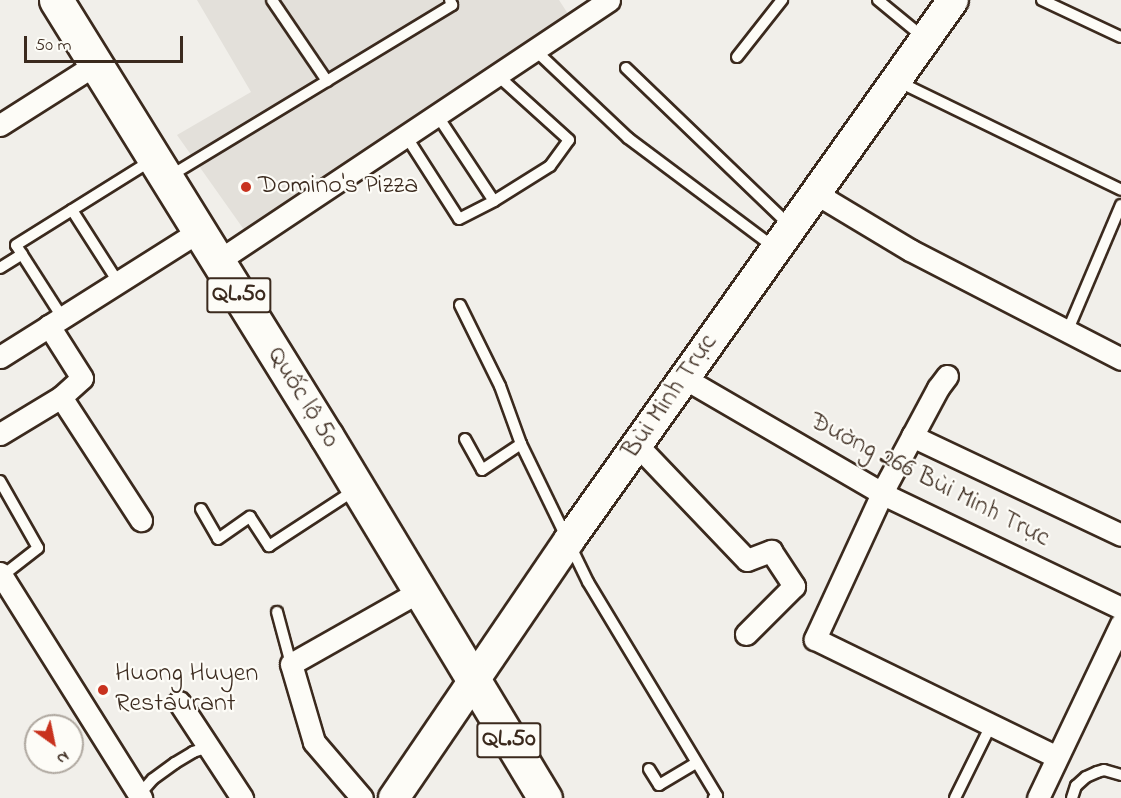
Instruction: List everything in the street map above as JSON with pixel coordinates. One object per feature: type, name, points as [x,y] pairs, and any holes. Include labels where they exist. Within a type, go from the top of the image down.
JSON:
[{"type":"main road","name":"Quốc lộ 50","points":[[56,0],[545,798]]},
{"type":"street","points":[[218,261],[535,50],[580,8],[609,0]]},
{"type":"street","name":"Bùi Minh Trực","points":[[394,798],[570,539],[953,0]]},
{"type":"street","points":[[0,125],[96,64]]},
{"type":"street","points":[[816,193],[910,250],[1121,359]]},
{"type":"street","points":[[0,357],[199,231]]},
{"type":"street","points":[[0,434],[61,398],[82,378],[56,321]]},
{"type":"street","points":[[947,376],[912,436],[815,639],[1057,757]]},
{"type":"street","name":"Đường 266 Bùi Minh Trực","points":[[684,378],[883,494],[1121,608]]},
{"type":"street","points":[[61,398],[141,520]]},
{"type":"street","name":"Đường 266 Bùi Minh Trực","points":[[912,436],[1121,535]]},
{"type":"street","points":[[636,445],[747,560],[771,551],[794,586],[746,634]]},
{"type":"street","points":[[1,575],[140,797]]},
{"type":"street","points":[[362,798],[314,742],[291,663],[420,591]]},
{"type":"street","points":[[1040,797],[1121,624]]},
{"type":"street","points":[[179,702],[242,798]]},
{"type":"lane","points":[[272,0],[327,81]]},
{"type":"lane","points":[[56,321],[16,244],[72,210],[161,168],[327,81],[452,5],[450,0]]},
{"type":"lane","points":[[737,57],[782,0]]},
{"type":"lane","points":[[878,0],[926,39]]},
{"type":"lane","points":[[1042,0],[1121,37]]},
{"type":"lane","points":[[535,50],[628,138],[784,238]]},
{"type":"lane","points":[[626,68],[784,238]]},
{"type":"lane","points":[[406,136],[459,219],[494,201],[550,166],[569,140],[497,75]]},
{"type":"lane","points":[[896,81],[1121,190]]},
{"type":"lane","points":[[437,115],[494,201]]},
{"type":"lane","points":[[1067,332],[1121,205]]},
{"type":"lane","points":[[72,210],[118,282]]},
{"type":"lane","points":[[0,268],[22,254]]},
{"type":"lane","points":[[460,305],[500,386],[521,444],[570,539],[588,582],[717,796],[714,798]]},
{"type":"lane","points":[[465,439],[482,470],[521,444]]},
{"type":"lane","points":[[0,482],[38,548],[1,575]]},
{"type":"lane","points":[[201,509],[218,538],[250,517],[269,546],[357,488]]},
{"type":"lane","points":[[278,612],[291,663]]},
{"type":"lane","points":[[955,798],[991,725]]},
{"type":"lane","points":[[140,797],[153,779],[193,752],[208,747]]},
{"type":"lane","points":[[649,769],[659,785],[696,763]]},
{"type":"lane","points":[[1072,798],[1076,786],[1091,774],[1104,770],[1121,775]]},
{"type":"shaded area","points":[[197,0],[559,0],[572,20],[252,241],[177,135],[251,92]]},
{"type":"place","name":"Domino's Pizza","points":[[246,187]]},
{"type":"place","name":"Huong Huyen Restaurant","points":[[103,690]]}]
